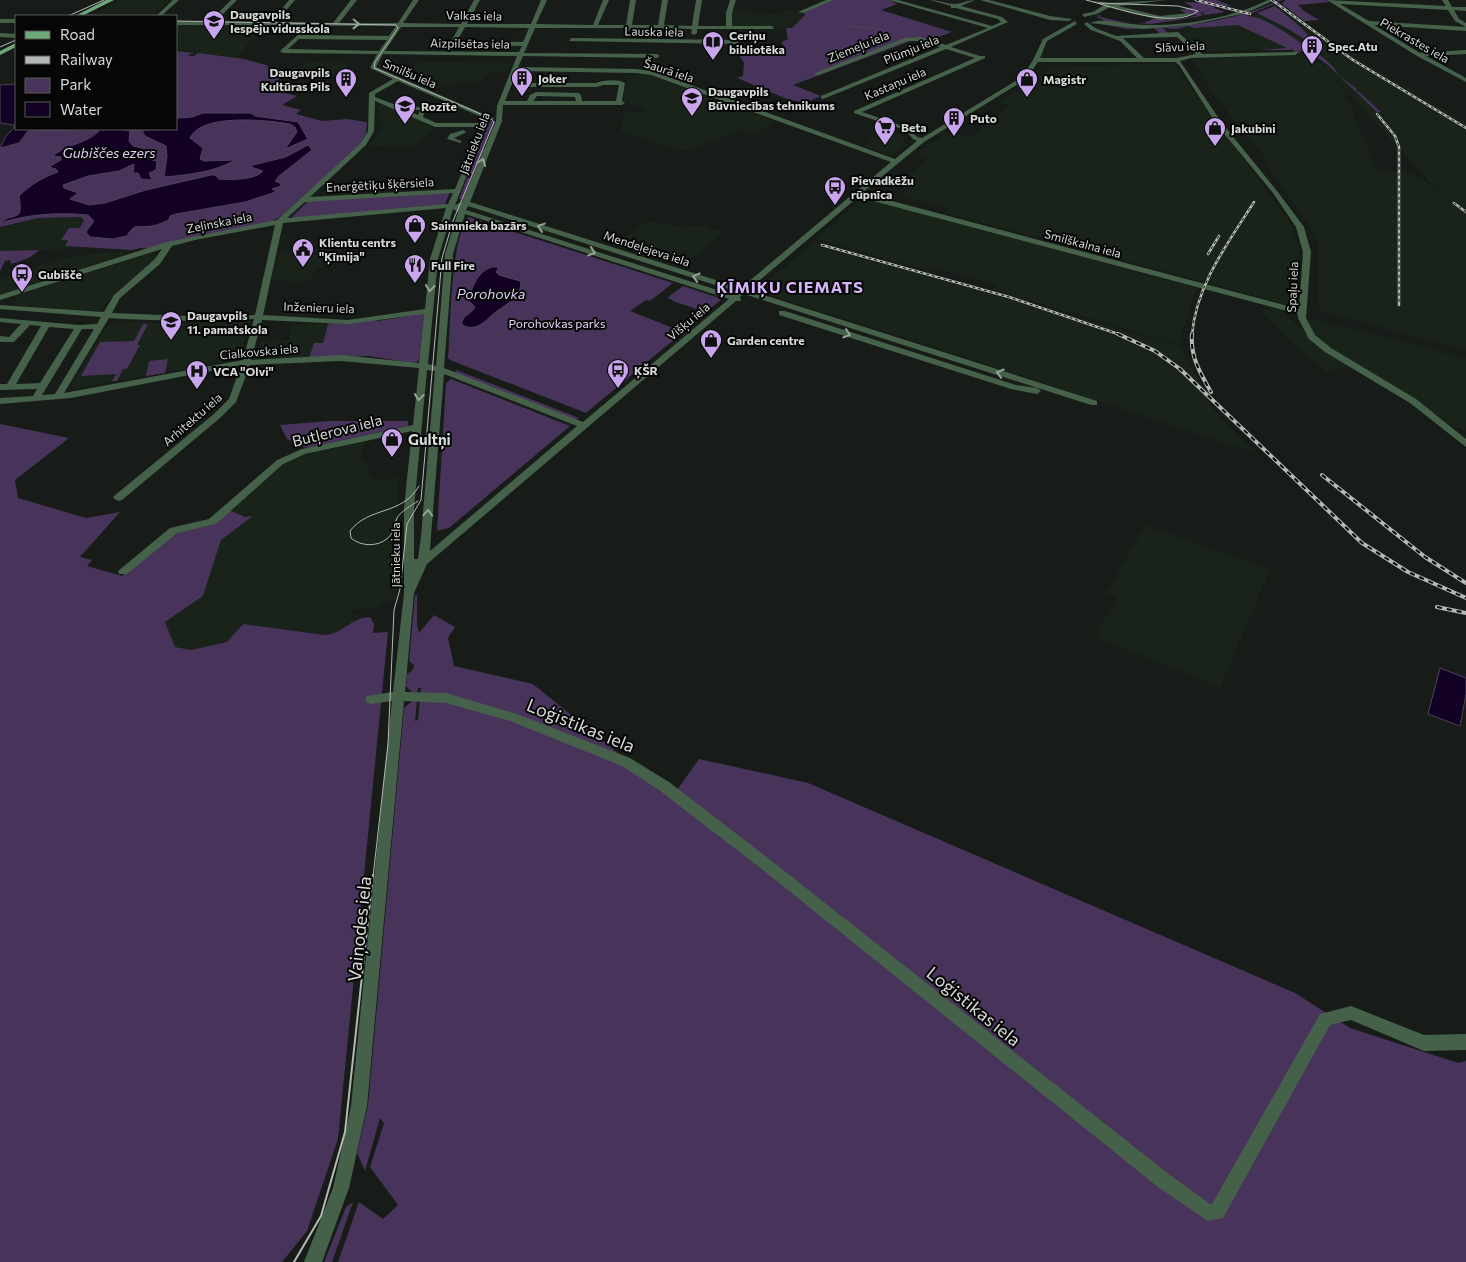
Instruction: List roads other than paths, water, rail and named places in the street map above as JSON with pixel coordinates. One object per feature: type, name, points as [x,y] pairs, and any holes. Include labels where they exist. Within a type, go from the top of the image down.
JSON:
[{"type":"main road","points":[[80,15],[111,0]]},
{"type":"main road","points":[[0,53],[15,46]]},
{"type":"street","points":[[159,15],[176,0]]},
{"type":"street","points":[[210,23],[234,0]]},
{"type":"street","points":[[272,24],[292,0]]},
{"type":"street","points":[[335,24],[354,0]]},
{"type":"street","name":"Smilšu iela","points":[[416,0],[372,66],[373,68],[486,119]]},
{"type":"street","points":[[447,54],[477,0]]},
{"type":"street","name":"Jātnieku iela","points":[[409,593],[409,508],[428,310],[434,259],[439,236],[459,207],[499,121],[500,104],[544,0]]},
{"type":"street","points":[[595,26],[606,0]]},
{"type":"street","points":[[624,41],[630,26],[628,25],[633,0]]},
{"type":"street","points":[[661,26],[666,0]]},
{"type":"street","points":[[694,42],[698,0]]},
{"type":"street","points":[[729,28],[729,13],[733,0]]},
{"type":"street","points":[[801,12],[831,0]]},
{"type":"street","points":[[892,0],[994,28]]},
{"type":"street","points":[[933,0],[1004,21]]},
{"type":"street","points":[[938,14],[972,0]]},
{"type":"street","points":[[983,0],[1053,19],[1069,19],[1076,15],[1084,15],[1093,20],[1145,27],[1169,26],[1240,13],[1272,0]]},
{"type":"street","points":[[1089,0],[1156,17],[1189,15]]},
{"type":"street","points":[[1142,60],[1126,43],[1117,37],[1093,29],[1093,20],[1109,5],[1164,0]]},
{"type":"street","points":[[1069,19],[1075,23],[1093,20],[1129,24],[1167,24],[1230,12],[1264,0]]},
{"type":"street","points":[[1444,0],[1458,21],[1466,25]]},
{"type":"street","points":[[1332,1],[1466,9]]},
{"type":"street","name":"Piekrastes iela","points":[[1332,1],[1466,80]]},
{"type":"street","points":[[811,2],[819,4]]},
{"type":"street","points":[[1018,17],[1029,12]]},
{"type":"street","points":[[1446,15],[1455,16]]},
{"type":"street","name":"Plūmju iela","points":[[823,97],[946,48],[1012,19]]},
{"type":"street","points":[[0,21],[15,21]]},
{"type":"street","points":[[0,25],[8,21]]},
{"type":"street","name":"Valkas iela","points":[[178,23],[772,28]]},
{"type":"street","name":"Višķu iela","points":[[423,562],[896,161],[922,141],[1024,78],[1036,60],[1044,40],[1075,23]]},
{"type":"street","points":[[1367,23],[1466,29]]},
{"type":"street","points":[[566,55],[576,26]]},
{"type":"street","points":[[1117,37],[1177,34],[1201,56]]},
{"type":"street","points":[[0,35],[15,36]]},
{"type":"street","name":"Aizpilsētas iela","points":[[391,38],[298,37],[283,51],[657,56]]},
{"type":"street","name":"Ziemeļu iela","points":[[817,74],[908,39],[920,39],[946,48]]},
{"type":"street","name":"Lauska iela","points":[[571,40],[736,42]]},
{"type":"street","points":[[652,73],[660,65],[661,58],[657,56],[660,41]]},
{"type":"street","points":[[454,43],[525,44]]},
{"type":"street","name":"Kastaņu iela","points":[[922,141],[914,138],[907,129],[856,112],[982,58],[946,48]]},
{"type":"street","points":[[1419,54],[1466,52]]},
{"type":"street","name":"Slāvu iela","points":[[1036,60],[1176,60],[1201,56],[1296,53]]},
{"type":"street","name":"Spaļu iela","points":[[1176,60],[1181,64],[1219,124],[1275,192],[1300,227],[1307,252],[1303,313],[1307,329],[1320,344],[1413,401],[1466,444]]},
{"type":"street","name":"Šaurā iela","points":[[514,69],[636,71],[652,73],[896,161]]},
{"type":"street","points":[[533,70],[525,94],[532,98],[572,94],[578,95],[579,103]]},
{"type":"street","points":[[397,79],[372,93],[371,99],[378,98],[434,126],[440,120],[453,120],[454,127],[469,125],[486,119],[499,121]]},
{"type":"street","name":"Jātnieku iela","points":[[409,593],[423,562],[437,367],[449,254],[459,207],[457,191],[486,119],[500,104],[532,98],[579,103],[620,103],[622,83],[602,83],[597,85]]},
{"type":"street","points":[[528,85],[597,85],[593,102]]},
{"type":"street","points":[[532,98],[537,85]]},
{"type":"street","name":"Enerģētiķu šķērsiela","points":[[280,222],[353,155],[369,137],[372,122],[371,99]]},
{"type":"street","points":[[400,108],[424,108],[420,118]]},
{"type":"street","points":[[460,144],[450,140],[452,135],[463,132],[469,125]]},
{"type":"street","name":"Enerģētiķu šķērsiela","points":[[304,200],[457,191]]},
{"type":"street","name":"Smilškalna iela","points":[[856,194],[1303,313]]},
{"type":"street","name":"Zeļinska iela","points":[[0,298],[170,244],[280,222],[459,207]]},
{"type":"street","name":"Mendeļejeva iela","points":[[459,207],[743,291],[877,344],[1014,387],[1063,393]]},
{"type":"street","name":"Mendeļejeva iela","points":[[459,207],[734,298],[884,336],[1063,393]]},
{"type":"street","name":"Arhitektu iela","points":[[118,498],[233,400],[247,362],[280,222]]},
{"type":"street","points":[[58,396],[117,297],[157,262],[170,244]]},
{"type":"street","name":"Inženieru iela","points":[[0,307],[106,316],[173,319],[258,317],[348,322],[428,310]]},
{"type":"street","points":[[0,320],[79,327],[100,326]]},
{"type":"street","points":[[0,347],[11,340],[28,322]]},
{"type":"street","points":[[10,387],[47,323]]},
{"type":"street","points":[[36,398],[79,327]]},
{"type":"street","points":[[877,344],[883,341],[884,336]]},
{"type":"street","points":[[0,339],[11,340]]},
{"type":"street","name":"Cialkovska iela","points":[[0,401],[58,396],[247,362],[341,358],[437,367],[587,423]]},
{"type":"street","points":[[1014,387],[1020,384],[1021,379]]},
{"type":"street","points":[[0,387],[42,386]]},
{"type":"street","points":[[1063,393],[1094,403]]},
{"type":"street","name":"Butļerova iela","points":[[124,571],[174,530],[212,522],[280,462],[302,452],[416,427]]},
{"type":"street","points":[[426,536],[441,538],[455,535]]},
{"type":"street","points":[[408,563],[423,562]]},
{"type":"street","name":"Vaiņodes iela","points":[[313,1262],[341,1188],[360,1106],[409,593]]},
{"type":"street","name":"Loģistikas iela","points":[[371,699],[400,696],[446,698],[513,717],[626,762],[664,786],[768,866],[1164,1181],[1208,1213],[1217,1212],[1324,1018],[1351,1013],[1424,1043],[1466,1042]]},
{"type":"water","name":"Gubiščes ezers","points":[[15,84],[15,130],[36,130],[28,131],[19,143],[0,148],[6,136],[14,128],[14,125],[0,123],[0,85]]},
{"type":"water","name":"Gubiščes ezers","points":[[203,113],[251,113],[255,116],[298,122],[308,139],[285,149],[297,132],[295,127],[290,124],[236,120],[207,125],[197,130],[190,138],[203,148],[200,159],[204,161],[235,160],[210,170],[164,177],[167,156],[166,146],[145,136],[142,130],[178,130],[178,118],[192,117]]},
{"type":"water","name":"Gubiščes ezers","points":[[89,130],[130,131],[129,141],[133,146],[155,151],[153,153],[142,153],[138,156],[157,161],[156,170],[149,173],[152,180],[141,179],[138,173],[133,173],[134,164],[119,171],[88,176],[63,185],[64,188],[78,193],[70,199],[89,205],[105,203],[146,190],[211,175],[215,175],[219,179],[249,178],[263,171],[251,167],[253,165],[286,157],[308,145],[312,150],[279,176],[275,181],[280,183],[281,186],[272,189],[276,191],[273,193],[245,202],[176,214],[170,216],[169,220],[156,225],[137,226],[127,236],[113,239],[90,237],[86,232],[94,221],[88,215],[44,214],[0,223],[19,214],[19,196],[23,192],[47,176],[58,172],[56,169],[49,167],[61,160],[61,157],[53,156],[64,149],[89,139],[99,131]]},
{"type":"water","name":"Porohovka","points":[[492,267],[499,267],[496,272],[499,275],[520,281],[521,286],[517,295],[481,324],[473,327],[462,325],[463,319],[475,307],[467,299],[474,285],[482,272]]},
{"type":"water","points":[[1440,668],[1466,678],[1466,694],[1460,726],[1428,714]]},
{"type":"waterway","points":[[843,26],[881,29]]},
{"type":"tram line","points":[[70,15],[104,0]]},
{"type":"tram line","points":[[1086,0],[1127,12],[1159,18],[1187,16],[1198,11],[1178,6],[1099,3]]},
{"type":"tram line","points":[[178,21],[396,25],[398,28],[375,62],[374,68],[490,118],[494,122],[453,221],[442,258],[421,500],[407,524],[400,589],[394,610],[388,744],[373,877]]},
{"type":"tram line","points":[[0,47],[15,40]]},
{"type":"tram line","points":[[418,501],[399,515],[392,533],[383,541],[367,545],[351,538],[350,531],[358,523],[404,502],[412,496],[419,486]]},
{"type":"tram line","points":[[294,1262],[321,1216],[345,1132],[373,875]]},
{"type":"railway","points":[[1196,0],[1250,14]]},
{"type":"railway","points":[[1272,0],[1353,60],[1466,128]]},
{"type":"railway","points":[[1377,114],[1395,136],[1399,147],[1399,305]]},
{"type":"railway","points":[[1192,335],[1200,299],[1207,282],[1224,249],[1254,202]]},
{"type":"railway","points":[[1454,203],[1466,212]]},
{"type":"railway","points":[[1208,254],[1219,236]]},
{"type":"railway","points":[[822,245],[1009,297],[1121,335]]},
{"type":"railway","points":[[1118,334],[1155,351],[1180,369],[1362,543],[1408,572],[1466,598]]},
{"type":"railway","points":[[1192,335],[1194,357],[1211,392]]},
{"type":"railway","points":[[1322,475],[1425,557],[1466,583]]},
{"type":"railway","points":[[1437,607],[1466,613]]},
{"type":"place","name":"Daugavpils Iespēju vidusskola","points":[[214,40]]},
{"type":"place","name":"Ceriņu bibliotēka","points":[[713,61]]},
{"type":"place","name":"Spec.Atu","points":[[1312,65]]},
{"type":"place","name":"Joker","points":[[522,97]]},
{"type":"place","name":"Daugavpils Kultūras Pils","points":[[346,98]]},
{"type":"place","name":"Magistr","points":[[1027,98]]},
{"type":"place","name":"Daugavpils Būvniecības tehnikums","points":[[692,117]]},
{"type":"place","name":"Rozīte","points":[[405,125]]},
{"type":"place","name":"Puto","points":[[954,137]]},
{"type":"place","name":"Beta","points":[[885,146]]},
{"type":"place","name":"Jakubini","points":[[1215,147]]},
{"type":"place","name":"Pievadkēžu rūpnīca","points":[[835,206]]},
{"type":"place","name":"Saimnieka bazārs","points":[[415,244]]},
{"type":"place","name":"Klientu centrs \"Ķīmija\"","points":[[303,268]]},
{"type":"place","name":"Full Fire","points":[[415,284]]},
{"type":"place","name":"Gubišče","points":[[22,293]]},
{"type":"place","name":"Daugavpils 11. pamatskola","points":[[171,341]]},
{"type":"place","name":"Garden centre","points":[[711,359]]},
{"type":"place","name":"ĶŠR","points":[[618,389]]},
{"type":"place","name":"VCA \"Olvi\"","points":[[197,390]]},
{"type":"place","name":"Gultņi","points":[[392,458]]},
{"type":"district","name":"ĶĪMIĶU CIEMATS","points":[[790,286]]},
{"type":"park label","name":"Porohovkas parks","points":[[557,323]]}]
